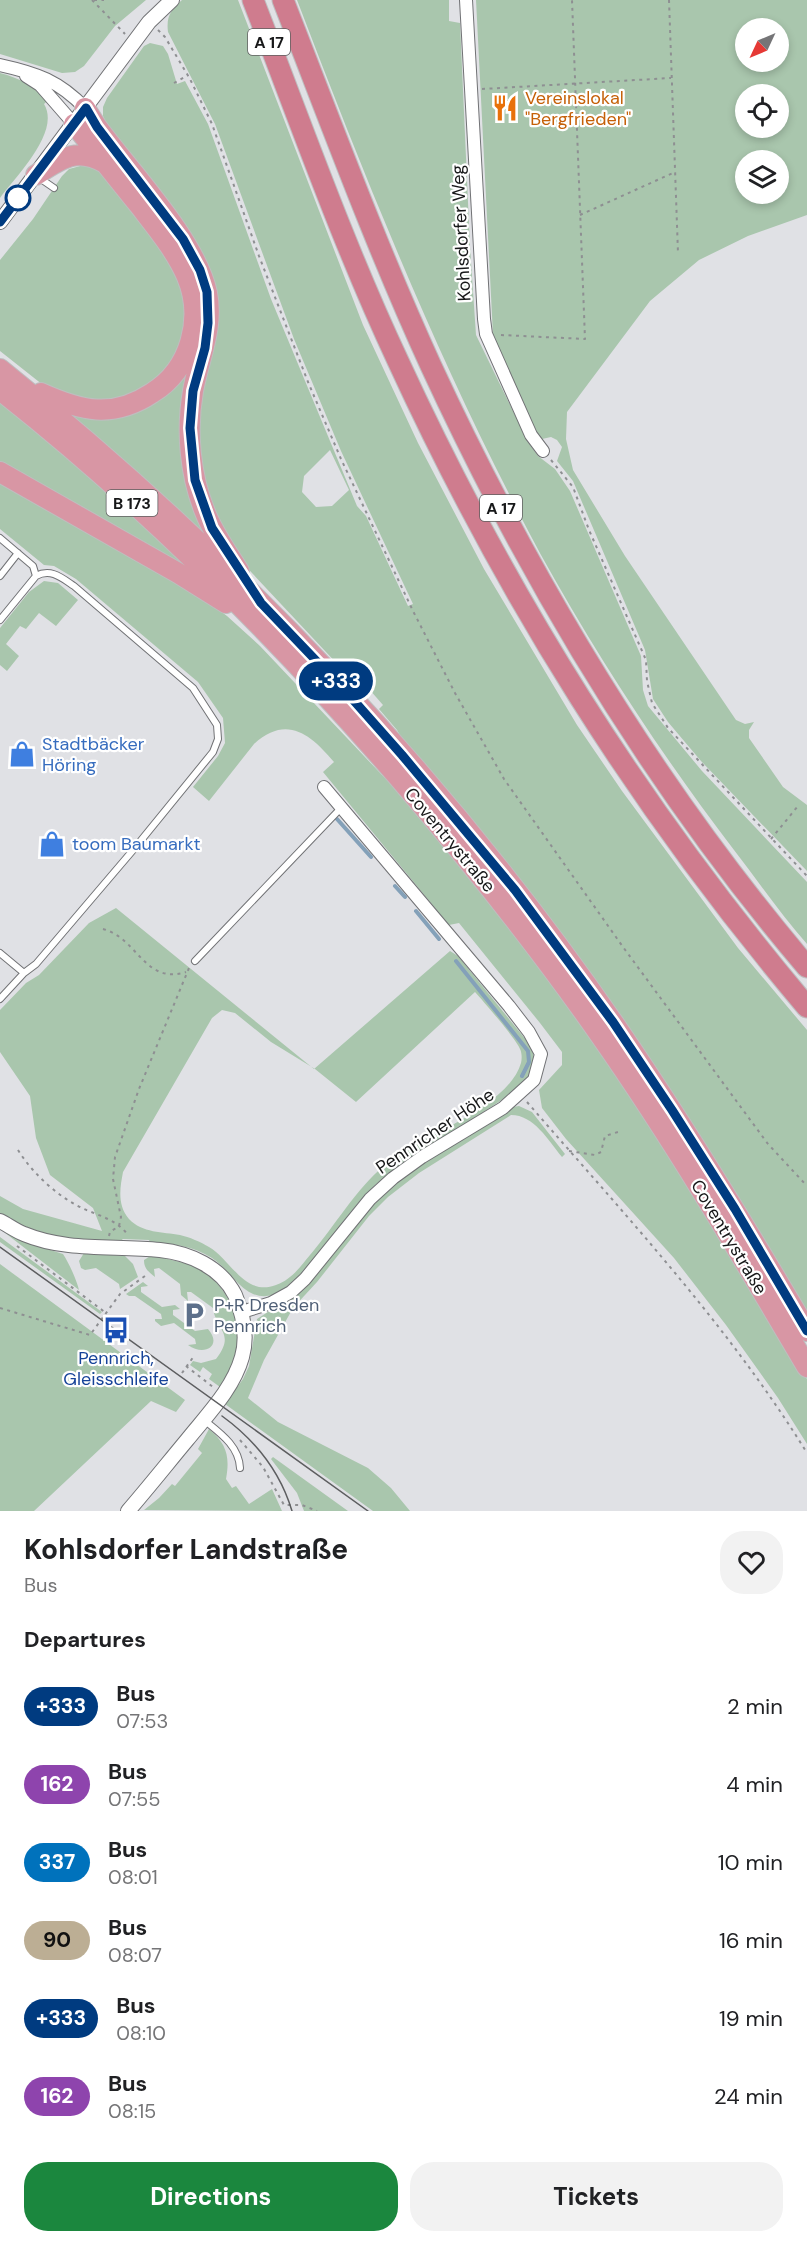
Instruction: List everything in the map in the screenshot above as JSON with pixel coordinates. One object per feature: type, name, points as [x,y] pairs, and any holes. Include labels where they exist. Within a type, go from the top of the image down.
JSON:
[{"type":"highway","name":"A 17","points":[[253,0],[322,181],[396,358],[439,448],[500,564],[569,683],[657,814],[714,891],[807,1007]]},
{"type":"highway","name":"A 17","points":[[283,0],[379,246],[430,365],[528,559],[605,688],[671,788],[735,876],[807,967]]},
{"type":"highway","points":[[86,108],[104,136],[183,239],[200,270],[207,292],[208,323],[205,348],[193,391],[191,413],[190,428],[195,480],[212,528],[261,603]]},
{"type":"highway","points":[[9,387],[84,409],[106,410],[123,407],[142,400],[175,373],[193,336],[195,306],[187,277],[156,228],[74,124]]},
{"type":"highway","points":[[36,175],[76,154],[92,156],[105,163]]},
{"type":"highway","name":"B 173","points":[[0,369],[9,387],[157,503],[261,603],[348,694],[402,755],[515,890],[613,1022],[735,1209],[807,1331]]},
{"type":"highway","name":"Coventrystraße","points":[[9,387],[258,623],[336,705],[445,831],[503,903],[599,1034],[689,1170],[807,1367]]},
{"type":"highway","points":[[0,472],[178,573],[258,623]]},
{"type":"street","points":[[0,222],[149,22],[172,0]]},
{"type":"street","name":"Kohlsdorfer Weg","points":[[466,0],[486,334],[531,435],[543,451]]},
{"type":"street","points":[[6,66],[32,72],[69,91],[86,108]]},
{"type":"street","points":[[6,66],[40,85],[74,124]]},
{"type":"street","name":"Pennricher Höhe","points":[[242,1312],[271,1303],[291,1292],[305,1279],[370,1200],[393,1178],[422,1157],[503,1108],[534,1080],[540,1054],[529,1032],[324,787]]},
{"type":"street","points":[[0,1221],[24,1234],[72,1246],[161,1250],[184,1255],[204,1263],[219,1274],[232,1289],[242,1312],[245,1336],[243,1356],[235,1376],[204,1420],[128,1511]]},
{"type":"lane","points":[[36,175],[54,188]]},
{"type":"lane","points":[[0,538],[33,566],[36,576]]},
{"type":"lane","points":[[0,576],[18,553]]},
{"type":"lane","points":[[0,620],[36,576],[45,572],[55,574],[74,586],[193,688],[218,725],[218,739],[213,752],[36,964],[24,973],[0,999]]},
{"type":"lane","points":[[195,961],[342,807]]},
{"type":"lane","points":[[0,954],[24,973]]},
{"type":"lane","points":[[204,1420],[229,1441],[240,1457],[240,1468]]},
{"type":"path","points":[[93,0],[104,0]]},
{"type":"path","points":[[93,0],[115,26],[134,42]]},
{"type":"path","points":[[486,334],[585,339],[572,0]]},
{"type":"path","points":[[669,0],[678,253]]},
{"type":"path","points":[[149,22],[165,37],[188,75],[212,124],[285,326],[337,448],[413,611],[455,693],[504,779],[623,947],[768,1144],[807,1186]]},
{"type":"path","points":[[174,83],[188,75]]},
{"type":"path","points":[[470,90],[671,78]]},
{"type":"path","points":[[580,214],[675,172]]},
{"type":"path","points":[[543,451],[560,468],[573,487],[589,531],[646,660],[647,681],[652,704],[668,728],[807,876]]},
{"type":"path","points":[[771,838],[798,806]]},
{"type":"path","points":[[103,929],[114,932],[135,949],[141,960],[157,971],[174,975],[186,972]]},
{"type":"path","points":[[108,1248],[110,1232],[119,1226],[121,1216],[113,1179],[115,1157],[186,972],[195,961]]},
{"type":"path","points":[[519,1093],[705,1308],[782,1412],[807,1453]]},
{"type":"path","points":[[569,1151],[595,1155],[601,1152],[605,1136],[618,1132]]},
{"type":"path","points":[[18,1150],[43,1181],[82,1208],[119,1226],[130,1237],[132,1249]]},
{"type":"path","points":[[9,1240],[106,1313]]},
{"type":"path","points":[[0,1308],[90,1335],[120,1294],[145,1276]]},
{"type":"path","points":[[182,1373],[194,1356]]},
{"type":"path","points":[[186,1366],[215,1389],[212,1393]]},
{"type":"path","points":[[236,1437],[263,1467],[284,1505],[302,1505],[317,1511]]},
{"type":"green space","points":[[0,0],[146,0],[115,26],[84,66],[75,72],[62,73],[0,54]]},
{"type":"green space","points":[[182,0],[238,0],[363,325],[418,443],[484,569],[577,725],[622,791],[738,948],[807,1030],[807,1318],[410,753],[397,730],[379,709],[383,705],[362,681],[356,684],[237,557],[208,509],[195,427],[211,349],[103,116],[103,107],[107,98],[144,46],[150,43],[163,46],[168,54],[177,84],[185,81],[208,124],[271,299],[357,506],[366,516],[408,606],[413,604],[341,451],[294,339],[215,124],[168,32],[172,10]],"holes":[[[330,450],[349,490],[332,506],[316,507],[302,492],[304,476]]]},
{"type":"green space","points":[[297,0],[449,0],[449,21],[460,23],[476,335],[528,442],[538,456],[555,469],[570,491],[641,656],[643,690],[648,706],[702,771],[807,882],[807,944],[708,815],[657,743],[608,669],[541,555],[472,420],[410,282]]},
{"type":"green space","points":[[476,0],[807,0],[807,215],[748,236],[699,260],[650,301],[567,412],[566,439],[573,470],[625,556],[736,720],[745,724],[754,722],[749,730],[749,738],[783,787],[807,805],[807,871],[701,761],[668,722],[653,699],[645,650],[573,481],[557,461],[562,447],[557,440],[551,437],[542,439],[535,437],[493,335]]},
{"type":"green space","points":[[0,73],[14,77],[37,91],[47,101],[44,104],[48,115],[47,127],[42,140],[0,198]]},
{"type":"green space","points":[[84,165],[104,169],[182,279],[188,323],[170,368],[138,395],[89,403],[43,385],[0,351],[0,260],[33,219],[62,176],[69,169]]},
{"type":"green space","points":[[195,274],[188,391],[214,548],[60,409],[85,413],[178,376]]},
{"type":"green space","points":[[0,400],[100,485],[216,593],[0,467]]},
{"type":"green space","points":[[0,478],[183,583],[227,616],[260,646],[382,775],[407,798],[446,843],[598,1044],[667,1149],[807,1379],[807,1444],[778,1398],[726,1325],[674,1258],[566,1139],[542,1108],[539,1090],[562,1065],[562,1052],[459,923],[449,925],[323,772],[334,762],[307,737],[288,729],[277,730],[254,744],[209,801],[193,787],[218,756],[225,743],[223,718],[198,682],[76,579],[54,566],[44,565],[0,529]]},
{"type":"green space","points":[[44,581],[58,583],[78,600],[56,626],[39,613],[26,629],[20,626],[6,644],[19,656],[7,671],[0,665],[0,628],[29,592]]},
{"type":"green space","points":[[116,908],[311,1066],[271,1042],[235,1013],[222,1010],[212,1018],[123,1172],[121,1202],[125,1214],[134,1224],[146,1229],[191,1238],[202,1243],[217,1253],[247,1282],[256,1286],[276,1285],[291,1276],[364,1186],[385,1165],[481,1107],[499,1094],[513,1079],[522,1056],[518,1044],[475,992],[356,1102],[314,1069],[450,951],[458,956],[531,1046],[534,1063],[529,1076],[506,1097],[376,1184],[358,1203],[300,1277],[276,1294],[261,1296],[253,1294],[244,1289],[212,1258],[190,1248],[150,1243],[149,1240],[123,1239],[118,1243],[56,1237],[23,1226],[0,1214],[0,1196],[23,1209],[102,1231],[93,1208],[50,1175],[36,1138],[30,1096],[0,1052],[0,1010],[26,983],[39,975],[89,923]]},
{"type":"green space","points":[[519,1106],[532,1112],[565,1154],[562,1157],[534,1124],[527,1119],[511,1115],[419,1173],[388,1197],[369,1216],[317,1282],[293,1308],[264,1360],[248,1398],[278,1422],[368,1468],[391,1488],[410,1511],[373,1511],[225,1404],[243,1379],[249,1366],[257,1319],[285,1301],[363,1213],[390,1187],[513,1107]]},
{"type":"green space","points":[[0,1229],[22,1241],[63,1254],[79,1290]]},
{"type":"green space","points":[[0,1237],[102,1312],[100,1314],[0,1242]]},
{"type":"green space","points":[[84,1253],[125,1256],[133,1264],[138,1277],[120,1289],[119,1284],[96,1268],[85,1270],[81,1268],[79,1261]]},
{"type":"green space","points":[[152,1255],[193,1266],[204,1272],[223,1290],[234,1314],[238,1339],[233,1361],[220,1387],[209,1379],[212,1374],[203,1367],[200,1372],[190,1365],[193,1361],[201,1363],[216,1359],[222,1350],[225,1338],[213,1308],[191,1292],[187,1292],[188,1301],[181,1295],[180,1284],[159,1268],[154,1269],[155,1277],[151,1274],[144,1260]]},
{"type":"green space","points":[[0,1264],[185,1400],[176,1412],[151,1401],[34,1511],[0,1511]]},
{"type":"green space","points":[[143,1282],[148,1286],[141,1287],[141,1292],[162,1307],[175,1305],[180,1309],[173,1310],[173,1315],[195,1331],[208,1329],[213,1340],[210,1348],[200,1350],[188,1345],[196,1344],[195,1339],[174,1323],[161,1326],[155,1319],[162,1319],[161,1314],[135,1296],[126,1294]]},
{"type":"green space","points":[[209,1429],[220,1440],[226,1451],[228,1464],[226,1479],[232,1488],[236,1486],[249,1504],[272,1489],[282,1511],[144,1510],[172,1484],[175,1486],[202,1453],[198,1449]]},
{"type":"green space","points":[[273,1457],[348,1511],[304,1511],[297,1493],[271,1459]]},
{"type":"waterway","points":[[337,819],[371,857]]},
{"type":"waterway","points":[[395,886],[405,897]]},
{"type":"waterway","points":[[416,911],[439,939]]},
{"type":"waterway","points":[[456,961],[528,1051],[529,1062],[522,1076]]},
{"type":"tram line","points":[[0,1247],[368,1511]]},
{"type":"tram line","points":[[222,1416],[245,1435],[265,1458],[281,1483],[292,1511]]},
{"type":"bus line","name":"+333","points":[[0,222],[86,108],[111,146],[183,239],[200,270],[207,292],[208,323],[205,348],[193,391],[190,428],[195,480],[212,528],[261,603],[348,694],[457,819],[515,890],[613,1022],[735,1209],[807,1331]]},
{"type":"place","name":"Vereinslokal \"Bergfrieden\"","points":[[505,108]]},
{"type":"place","name":"Stadtbäcker Höring","points":[[22,754]]},
{"type":"place","name":"toom Baumarkt","points":[[52,844]]},
{"type":"place","name":"P+R Dresden Pennrich","points":[[194,1315]]},
{"type":"place","name":"Pennrich, Gleisschleife","points":[[116,1330]]}]
